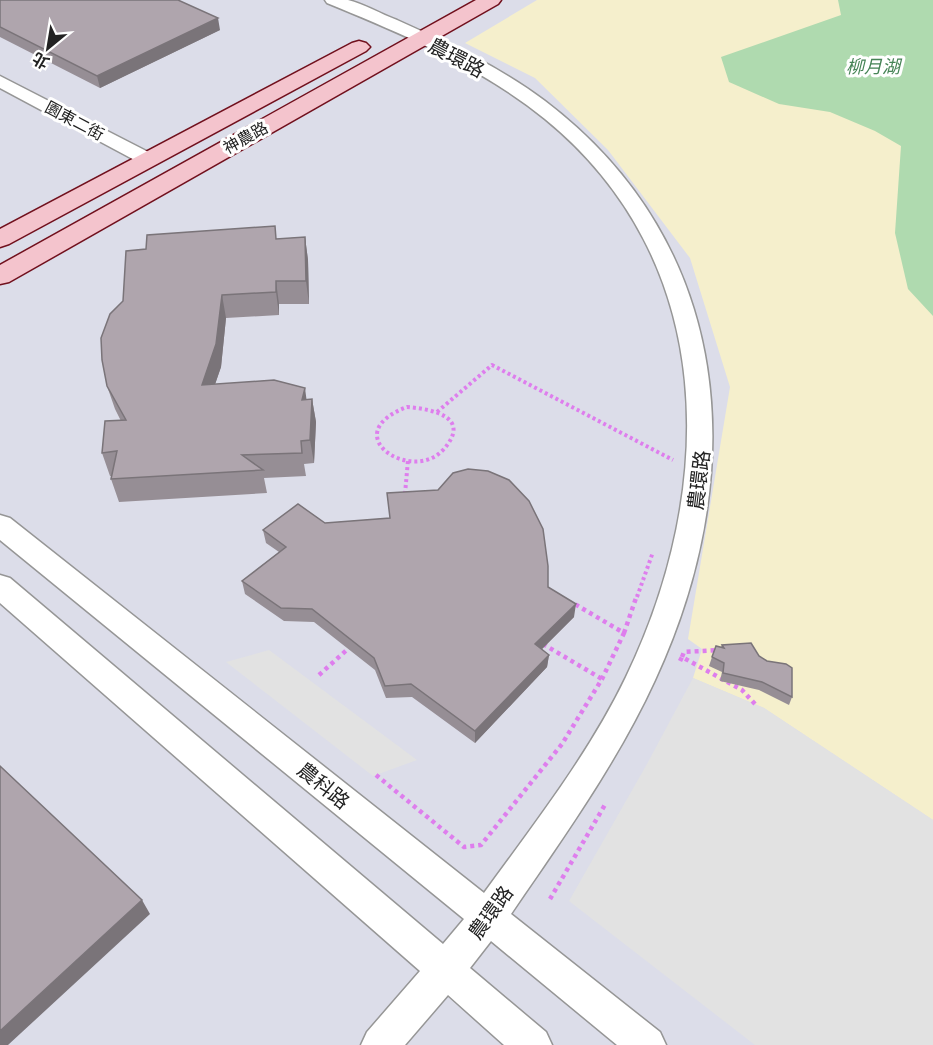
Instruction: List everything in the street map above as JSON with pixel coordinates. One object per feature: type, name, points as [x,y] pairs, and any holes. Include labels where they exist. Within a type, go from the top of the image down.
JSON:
[{"type":"street","name":"農環路","points":[[333,0],[423,18],[490,73],[530,98],[574,135],[606,169],[636,209],[666,260],[686,319],[700,390],[703,444],[696,503],[682,567],[659,634],[630,700],[592,764],[488,917],[446,970],[380,1045]]},
{"type":"street","name":"神農路","points":[[0,239],[423,18],[491,0]]},
{"type":"street","name":"神農路","points":[[0,276],[423,18]]},
{"type":"street","name":"園東二街","points":[[0,81],[149,160]]},
{"type":"street","name":"農科路","points":[[0,525],[647,1045]]},
{"type":"street","points":[[0,586],[533,1045]]},
{"type":"path","points":[[437,412],[492,365],[673,459],[671,469]]},
{"type":"path","points":[[419,406],[437,412],[449,420],[453,429],[453,438],[441,454],[429,459],[408,460],[392,456],[377,442],[376,433],[385,416],[406,407],[419,406]]},
{"type":"path","points":[[405,505],[408,460]]},
{"type":"path","points":[[376,775],[464,847],[481,845],[562,744],[602,679],[624,633],[654,550]]},
{"type":"path","points":[[566,599],[624,633]]},
{"type":"path","points":[[536,639],[602,679]]},
{"type":"path","points":[[319,675],[358,640]]},
{"type":"path","points":[[679,665],[684,652],[729,650]]},
{"type":"path","points":[[682,657],[742,690],[755,704]]},
{"type":"path","points":[[550,899],[612,792]]},
{"type":"shaded area","points":[[0,0],[933,0],[933,1045],[0,1045]]},
{"type":"shaded area","points":[[537,0],[933,0],[933,820],[764,708],[693,678],[702,649],[688,639],[730,387],[690,258],[608,150],[535,78],[465,43]]},
{"type":"shaded area","points":[[269,650],[417,760],[373,776],[226,662]]},
{"type":"shaded area","points":[[693,678],[764,708],[933,820],[933,1045],[755,1045],[569,901]]},
{"type":"water","name":"柳月湖","points":[[838,0],[933,0],[933,316],[908,289],[895,233],[901,146],[875,131],[830,112],[779,104],[729,82],[721,57],[841,15]]},
{"type":"building","points":[[0,0],[178,0],[218,18],[97,76],[0,27]]},
{"type":"building","points":[[275,226],[276,239],[305,237],[306,281],[276,281],[276,292],[222,295],[216,344],[202,385],[274,380],[305,388],[302,400],[312,399],[310,440],[301,441],[302,453],[242,455],[263,470],[111,479],[117,451],[102,453],[105,421],[126,420],[107,386],[101,338],[110,314],[123,301],[126,251],[146,249],[147,235]]},
{"type":"building","points":[[468,469],[488,471],[509,480],[529,501],[543,529],[548,566],[548,587],[576,604],[535,644],[549,655],[475,731],[411,684],[385,686],[374,658],[312,609],[281,608],[242,581],[286,547],[263,530],[298,504],[325,523],[390,518],[387,493],[438,490],[453,473]]},
{"type":"building","points":[[751,643],[759,656],[767,661],[786,664],[792,668],[792,697],[762,682],[723,673],[724,663],[712,657],[716,646],[724,648],[722,645]]},
{"type":"building","points":[[0,766],[142,900],[0,1031]]}]
